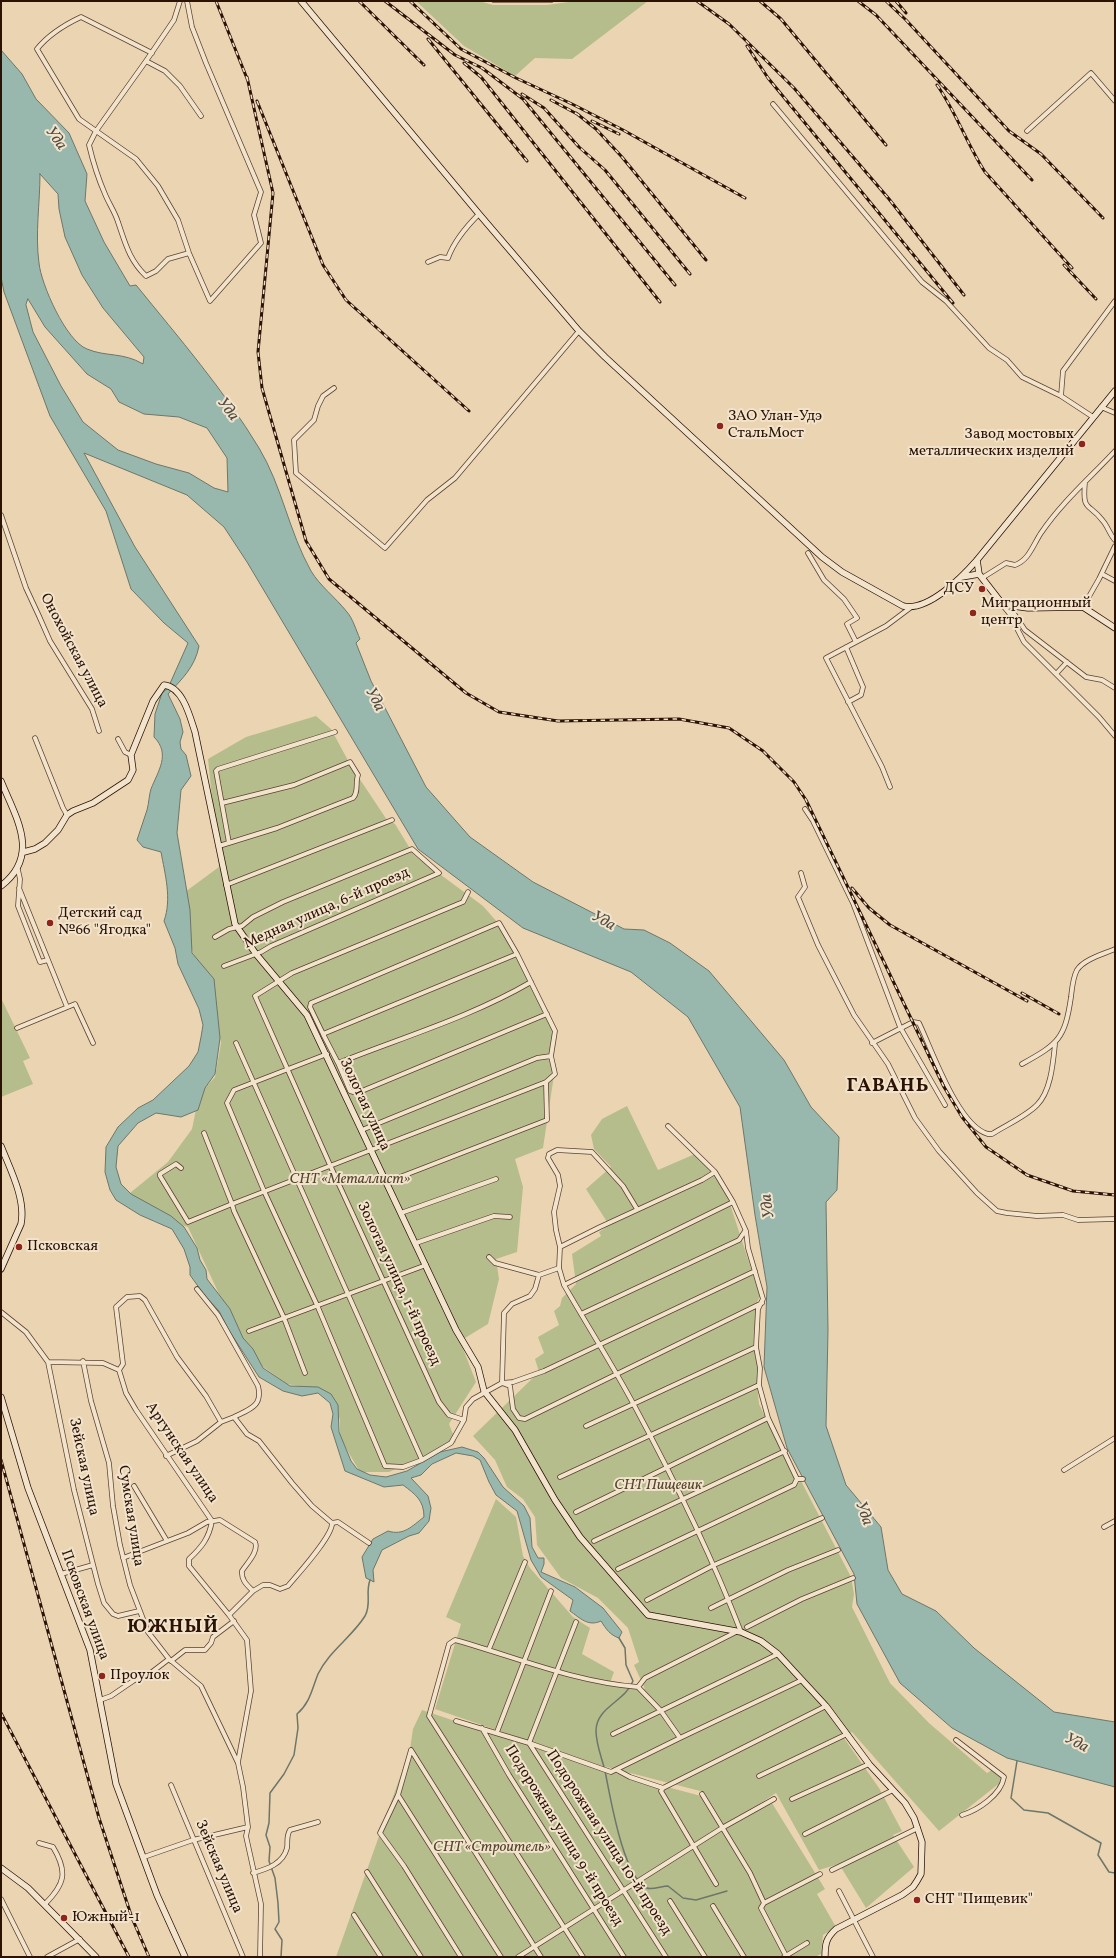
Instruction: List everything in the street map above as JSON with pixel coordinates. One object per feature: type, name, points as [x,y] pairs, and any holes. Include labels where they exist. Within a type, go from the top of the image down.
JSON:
[{"type":"street","points":[[180,1],[174,20],[96,131],[89,144],[96,170],[118,222],[128,252],[140,270],[146,276],[156,271],[168,259],[189,253]]},
{"type":"street","points":[[152,53],[81,17],[45,39],[37,49],[79,119],[136,160],[158,186],[178,220],[189,253],[210,301],[261,243],[254,215],[260,192],[206,63],[192,26],[186,1]]},
{"type":"street","points":[[301,1],[479,214],[579,330],[605,357],[822,557],[842,572],[903,606],[910,608]]},
{"type":"street","points":[[146,61],[165,71],[180,86],[201,116]]},
{"type":"street","points":[[1027,131],[1091,73],[1115,101]]},
{"type":"street","points":[[773,104],[922,282],[946,301],[990,348],[1007,360],[1022,377],[1061,396],[1093,417]]},
{"type":"street","points":[[428,262],[440,257],[448,258],[452,247],[465,228],[479,214]]},
{"type":"street","points":[[1061,396],[1064,371],[1115,301]]},
{"type":"street","points":[[334,388],[323,396],[314,420],[294,440],[296,473],[385,548],[427,500],[455,478],[579,330]]},
{"type":"street","points":[[890,787],[882,767],[826,658],[886,626],[910,608],[947,589],[961,577],[977,560],[1115,391]]},
{"type":"street","points":[[1101,408],[1115,413]]},
{"type":"street","points":[[961,577],[980,576],[1006,563],[1015,566],[1025,560],[1040,534],[1060,507],[1115,451]]},
{"type":"street","points":[[1085,482],[1083,497],[1086,506],[1103,520],[1115,540]]},
{"type":"street","name":"Онохойская улица","points":[[1,515],[19,568],[38,616],[50,641],[92,709],[99,731]]},
{"type":"street","points":[[1082,607],[1102,574],[1115,546]]},
{"type":"street","points":[[808,553],[824,580],[844,598],[857,618],[847,624],[856,642]]},
{"type":"street","points":[[977,560],[980,576],[1009,612],[1024,642],[1115,736]]},
{"type":"street","points":[[1102,574],[1115,581]]},
{"type":"street","points":[[1000,601],[1013,606],[1028,608],[1082,607],[1115,628]]},
{"type":"street","points":[[1009,612],[1015,615],[1025,630],[1086,677],[1102,680],[1115,688]]},
{"type":"street","points":[[846,647],[863,687],[861,695],[848,702]]},
{"type":"street","points":[[1056,674],[1067,662]]},
{"type":"street","name":"Золотая улица","points":[[131,755],[153,701],[161,687],[169,686],[176,692],[188,712],[194,732],[219,846],[233,920],[236,927],[278,982],[307,1015],[327,1054],[456,1330],[478,1368],[484,1391]]},
{"type":"street","points":[[229,843],[216,771],[218,769],[335,732]]},
{"type":"street","points":[[35,738],[67,815]]},
{"type":"street","points":[[24,852],[35,849],[45,843],[58,830],[67,815],[93,803],[128,780],[133,770],[131,755],[126,752],[118,739]]},
{"type":"street","points":[[219,846],[277,828],[353,798],[356,793],[356,780],[358,775],[350,762],[294,785],[222,803]]},
{"type":"street","points":[[1,781],[16,817],[23,840],[24,852],[18,870],[1,886]]},
{"type":"street","points":[[805,809],[813,821],[853,903],[900,1027],[945,1105]]},
{"type":"street","points":[[226,885],[392,820]]},
{"type":"street","name":"Медная улица, 6-й проезд","points":[[224,966],[256,954],[439,873],[412,849],[283,902],[253,917],[242,926],[236,927]]},
{"type":"street","points":[[18,870],[20,879],[18,906],[40,962],[48,960]]},
{"type":"street","points":[[801,874],[805,887],[798,897],[818,945],[854,1015],[888,1064],[915,1118],[924,1132],[972,1188],[997,1211],[1037,1216],[1063,1215],[1078,1220],[1115,1219]]},
{"type":"street","points":[[19,888],[67,1008]]},
{"type":"street","points":[[278,982],[292,973],[463,902],[468,892]]},
{"type":"street","points":[[181,1168],[176,1164],[162,1172],[160,1176],[188,1222],[371,1148],[546,1082],[555,1074],[551,1056],[555,1031],[547,1014],[517,954],[499,923],[312,1002],[310,1007],[338,1062],[350,1091],[357,1093],[547,1014]]},
{"type":"street","points":[[215,937],[236,927]]},
{"type":"street","points":[[872,1043],[900,1027],[913,1022],[919,1023],[947,1086],[967,1118],[988,1134],[1006,1126],[1037,1106],[1043,1097],[1052,1068],[1055,1044],[1066,1021],[1074,980],[1078,969],[1086,962],[1115,949]]},
{"type":"street","points":[[323,1034],[517,954]]},
{"type":"street","name":"Золотая улица, 1-й проезд","points":[[278,982],[255,996],[330,1165],[443,1409],[453,1417],[464,1420]]},
{"type":"street","points":[[331,1064],[421,1032],[531,982]]},
{"type":"street","points":[[17,1028],[75,1004],[93,1043]]},
{"type":"street","points":[[236,1043],[347,1295],[422,1460]]},
{"type":"street","points":[[1022,1064],[1055,1044]]},
{"type":"street","points":[[327,1054],[234,1090],[227,1103],[264,1191],[317,1305],[385,1466],[403,1467],[422,1460],[451,1443],[464,1420],[466,1407],[473,1399],[484,1391],[502,1383],[513,1382],[544,1371],[755,1271]]},
{"type":"street","points":[[362,1130],[537,1058],[551,1056]]},
{"type":"street","points":[[387,1182],[547,1120],[546,1082]]},
{"type":"street","points":[[668,1126],[715,1172],[733,1202],[746,1231],[748,1248],[762,1293],[762,1303],[758,1308],[756,1347],[760,1368],[759,1385],[768,1418],[798,1479]]},
{"type":"street","points":[[204,1133],[234,1211],[284,1318],[305,1373]]},
{"type":"street","points":[[1,1146],[20,1200],[23,1218],[22,1224],[1,1269]]},
{"type":"street","points":[[637,1209],[623,1186],[592,1152],[557,1150],[549,1154],[548,1158],[558,1175],[560,1186],[554,1212],[560,1247],[559,1268],[564,1285],[633,1403],[682,1498],[714,1565],[728,1599],[738,1632]]},
{"type":"street","points":[[560,1247],[637,1209],[702,1180],[715,1172]]},
{"type":"street","points":[[401,1213],[496,1179]]},
{"type":"street","points":[[564,1285],[733,1202]]},
{"type":"street","points":[[416,1243],[494,1216],[510,1217]]},
{"type":"street","points":[[580,1314],[739,1240],[746,1231]]},
{"type":"street","points":[[489,1257],[495,1263],[539,1275],[559,1268]]},
{"type":"street","points":[[249,1331],[426,1265]]},
{"type":"street","points":[[502,1383],[504,1313],[512,1304],[530,1296],[535,1289],[539,1275]]},
{"type":"street","points":[[166,1456],[197,1441],[221,1422],[234,1417],[258,1402],[260,1397],[258,1386],[218,1315],[197,1289]]},
{"type":"street","points":[[48,1362],[103,1363],[119,1370],[123,1364],[123,1355],[116,1307],[128,1297],[140,1296],[145,1300],[177,1358],[206,1396],[221,1422]]},
{"type":"street","points":[[502,1383],[510,1386],[513,1409],[519,1418],[522,1419],[762,1303]]},
{"type":"street","name":"Зейская улица","points":[[1,1312],[26,1332],[48,1362],[74,1490],[104,1603],[113,1614],[123,1616],[139,1611]]},
{"type":"street","points":[[586,1426],[756,1347]]},
{"type":"street","name":"Сумская улица","points":[[83,1362],[109,1463],[114,1506],[123,1558],[139,1611],[148,1632],[170,1660],[201,1686],[238,1763]]},
{"type":"street","name":"Аргунская улица","points":[[119,1370],[126,1393],[166,1456],[212,1520],[210,1532],[204,1545],[189,1559],[189,1566],[234,1621],[247,1640],[251,1691],[238,1763]]},
{"type":"street","points":[[560,1477],[759,1385]]},
{"type":"street","points":[[484,1391],[515,1430],[555,1500],[580,1538],[648,1615],[738,1632],[761,1641],[778,1654],[826,1706],[869,1764],[905,1802],[918,1828],[922,1849],[921,1874],[913,1887],[902,1895],[836,1929],[829,1935],[825,1943],[825,1957]]},
{"type":"street","name":"Псковская улица","points":[[1,1397],[28,1488],[90,1650],[116,1784],[157,1895],[186,1957]]},
{"type":"street","points":[[229,1615],[253,1591],[263,1585],[270,1585],[280,1589],[288,1586],[332,1530],[332,1523],[312,1506],[259,1441],[247,1434],[234,1417]]},
{"type":"street","points":[[576,1512],[665,1467],[768,1418]]},
{"type":"street","points":[[1064,1470],[1115,1438]]},
{"type":"street","points":[[594,1541],[682,1498],[785,1451]]},
{"type":"street","points":[[798,1479],[803,1479]]},
{"type":"street","points":[[618,1569],[794,1485],[798,1479]]},
{"type":"street","points":[[134,1486],[167,1541]]},
{"type":"street","points":[[647,1600],[714,1565],[822,1518]]},
{"type":"street","points":[[123,1558],[188,1533],[212,1520],[220,1520],[255,1542],[256,1551],[242,1571],[241,1575],[253,1591]]},
{"type":"street","points":[[1104,1527],[1115,1521]]},
{"type":"street","points":[[332,1523],[338,1522],[369,1543]]},
{"type":"street","points":[[711,1608],[788,1570],[838,1550]]},
{"type":"street","points":[[489,1650],[525,1562]]},
{"type":"street","points":[[61,1574],[93,1565]]},
{"type":"street","points":[[747,1627],[802,1599],[853,1578]]},
{"type":"street","points":[[497,1732],[551,1591]]},
{"type":"street","points":[[100,1700],[111,1696],[133,1681],[152,1672],[185,1650],[204,1650],[211,1643],[213,1637],[234,1621]]},
{"type":"street","points":[[529,1743],[555,1672],[576,1622]]},
{"type":"street","points":[[638,1687],[645,1678],[738,1632]]},
{"type":"street","points":[[583,1957],[429,1716],[449,1644],[455,1640],[555,1672],[587,1680],[638,1687],[661,1711],[680,1738]]},
{"type":"street","points":[[613,1734],[778,1654]]},
{"type":"street","points":[[456,1721],[497,1732],[611,1772],[802,1680]]},
{"type":"street","points":[[617,1770],[630,1777],[663,1788],[826,1706]]},
{"type":"street","name":"Подорожная улица 9-й проезд","points":[[482,1728],[509,1775],[624,1957]]},
{"type":"street","points":[[759,1776],[847,1734]]},
{"type":"street","points":[[956,1740],[1004,1777],[1003,1784],[990,1799],[970,1812],[962,1815]]},
{"type":"street","name":"Подорожная улица 10-й проезд","points":[[529,1743],[666,1957]]},
{"type":"street","points":[[461,1957],[404,1866],[380,1833],[398,1795],[411,1750],[542,1957]]},
{"type":"street","points":[[238,1763],[243,1787],[248,1827],[246,1836],[261,1904],[260,1957]]},
{"type":"street","points":[[792,1799],[869,1764]]},
{"type":"street","name":"Зейская улица","points":[[171,1785],[243,1957]]},
{"type":"street","points":[[663,1788],[661,1791],[664,1798],[716,1884]]},
{"type":"street","points":[[805,1834],[893,1790]]},
{"type":"street","points":[[702,1794],[750,1873],[764,1903]]},
{"type":"street","points":[[398,1795],[501,1957]]},
{"type":"street","points":[[518,1957],[722,1828],[774,1799]]},
{"type":"street","points":[[253,1873],[268,1869],[275,1864],[286,1850],[287,1834],[290,1830],[318,1822]]},
{"type":"street","points":[[144,1857],[193,1840],[248,1827]]},
{"type":"street","points":[[832,1870],[918,1828]]},
{"type":"street","points":[[39,1843],[53,1847],[62,1863],[64,1872],[61,1886],[44,1904]]},
{"type":"street","points":[[1,1868],[28,1888],[96,1957]]},
{"type":"street","points":[[367,1872],[420,1957]]},
{"type":"street","points":[[807,1943],[785,1956],[761,1908],[764,1903],[820,1874]]},
{"type":"street","points":[[839,1891],[873,1957]]},
{"type":"street","points":[[1,1899],[30,1957]]},
{"type":"street","points":[[670,1901],[705,1957]]},
{"type":"street","points":[[712,1906],[744,1957]]},
{"type":"street","points":[[354,1915],[381,1957]]},
{"type":"street","points":[[47,1957],[80,1940]]},
{"type":"green space","points":[[416,1],[479,1],[493,5],[547,5],[576,1],[648,1],[572,59],[535,58],[515,76],[464,46]]},
{"type":"green space","name":"СНТ «Металлист»","points":[[316,716],[331,729],[351,766],[387,820],[395,824],[414,855],[483,906],[505,931],[553,1025],[554,1075],[543,1148],[515,1159],[523,1187],[517,1252],[496,1259],[499,1279],[488,1324],[460,1341],[476,1382],[449,1424],[456,1442],[389,1472],[360,1472],[340,1438],[340,1420],[334,1400],[310,1388],[287,1384],[262,1366],[236,1331],[188,1227],[172,1222],[157,1214],[130,1193],[168,1162],[192,1129],[199,1095],[215,1077],[221,1043],[209,978],[195,960],[189,939],[185,892],[219,867],[208,759],[246,737]]},
{"type":"green space","points":[[1,998],[30,1058],[23,1061],[33,1084],[1,1097]]},
{"type":"green space","name":"СНТ Пищевик","points":[[627,1106],[658,1170],[695,1154],[718,1177],[729,1201],[760,1296],[757,1302],[753,1345],[758,1368],[757,1384],[759,1404],[797,1484],[801,1481],[851,1577],[854,1594],[852,1607],[890,1683],[929,1723],[987,1773],[992,1770],[1001,1778],[1001,1782],[939,1831],[852,1732],[844,1738],[879,1788],[902,1831],[893,1835],[914,1867],[866,1908],[839,1864],[819,1870],[776,1793],[725,1827],[704,1792],[599,1765],[435,1709],[461,1624],[446,1617],[496,1499],[516,1517],[523,1556],[530,1568],[573,1617],[590,1628],[582,1654],[614,1672],[609,1686],[645,1689],[634,1665],[639,1662],[628,1628],[598,1598],[561,1578],[537,1545],[535,1517],[523,1499],[507,1487],[495,1460],[473,1436],[539,1372],[535,1359],[544,1353],[538,1337],[559,1325],[554,1311],[560,1306],[562,1298],[576,1284],[572,1254],[601,1236],[599,1232],[609,1225],[586,1189],[611,1167],[594,1149],[591,1135],[602,1119]]},
{"type":"green space","name":"СНТ «Строитель»","points":[[422,1710],[593,1767],[701,1796],[723,1829],[772,1803],[825,1889],[817,1894],[836,1927],[823,1935],[821,1954],[815,1957],[336,1957],[410,1749],[413,1729]]},
{"type":"water","name":"Уда","points":[[1,50],[22,74],[36,99],[69,133],[87,174],[85,201],[104,242],[130,286],[136,285],[185,345],[216,385],[259,448],[274,478],[303,556],[311,571],[323,587],[343,607],[351,618],[360,639],[356,643],[371,681],[426,787],[470,837],[533,882],[624,929],[644,930],[670,943],[709,971],[784,1060],[811,1107],[839,1137],[837,1190],[826,1202],[828,1330],[826,1426],[846,1485],[881,1527],[888,1570],[902,1594],[936,1611],[974,1648],[1054,1712],[1115,1722],[1115,1787],[1007,1758],[952,1728],[900,1683],[857,1604],[854,1574],[787,1448],[764,1367],[767,1287],[740,1107],[688,1017],[631,972],[523,928],[418,849],[247,562],[224,527],[187,495],[84,453],[135,547],[199,646],[191,666],[183,678],[168,694],[180,719],[183,732],[180,742],[181,749],[186,755],[191,776],[181,790],[177,833],[190,910],[192,953],[214,979],[220,1038],[215,1074],[205,1088],[198,1110],[181,1117],[156,1113],[138,1123],[118,1146],[116,1167],[121,1184],[131,1194],[171,1216],[184,1227],[197,1248],[200,1260],[206,1270],[207,1279],[230,1309],[243,1338],[253,1349],[263,1368],[290,1386],[318,1387],[331,1394],[338,1405],[339,1432],[351,1461],[357,1469],[370,1475],[386,1477],[407,1471],[440,1452],[462,1447],[478,1452],[484,1458],[503,1487],[524,1506],[530,1518],[532,1547],[538,1558],[544,1558],[544,1564],[541,1572],[575,1587],[603,1608],[622,1632],[619,1638],[608,1631],[601,1621],[592,1623],[581,1619],[570,1611],[573,1600],[541,1577],[531,1560],[517,1511],[496,1495],[480,1460],[473,1456],[456,1453],[432,1464],[421,1475],[411,1478],[428,1496],[431,1508],[429,1521],[419,1533],[409,1536],[382,1550],[373,1570],[374,1582],[366,1578],[362,1557],[373,1539],[388,1531],[403,1531],[416,1524],[424,1517],[421,1502],[403,1485],[384,1487],[345,1471],[331,1427],[333,1414],[330,1403],[318,1393],[302,1396],[283,1391],[259,1377],[228,1329],[219,1311],[205,1296],[190,1275],[190,1267],[184,1249],[172,1229],[140,1215],[116,1200],[110,1190],[105,1172],[106,1147],[118,1127],[138,1108],[153,1100],[189,1066],[198,1052],[203,1025],[199,1009],[178,964],[175,948],[164,921],[168,895],[161,852],[143,847],[137,840],[147,810],[151,789],[162,763],[162,750],[154,737],[155,714],[162,693],[168,688],[188,643],[164,623],[131,589],[106,511],[50,416],[4,292],[1,277]],"holes":[[[40,174],[58,194],[59,209],[65,237],[82,275],[103,308],[144,357],[143,364],[136,360],[122,356],[87,349],[79,344],[63,324],[44,284],[39,263],[38,230]],[[28,299],[45,327],[87,374],[111,389],[119,402],[144,414],[179,417],[207,428],[227,458],[228,492],[214,488],[189,473],[156,464],[118,450],[83,422],[61,386],[33,332],[26,305]]]},
{"type":"waterway","points":[[281,1957],[282,1940],[275,1929],[279,1922],[275,1878],[269,1861],[270,1847],[266,1835],[269,1823],[270,1793],[284,1774],[294,1755],[298,1728],[297,1714],[308,1700],[318,1674],[328,1658],[354,1631],[365,1616],[368,1607],[368,1589],[370,1580]]},
{"type":"waterway","points":[[604,1767],[597,1740],[597,1723],[606,1710],[624,1694],[633,1681],[626,1665],[625,1648],[619,1638]]},
{"type":"waterway","points":[[1017,1761],[1011,1798],[1024,1810],[1048,1813],[1101,1843],[1098,1855],[1109,1872],[1115,1873]]},
{"type":"waterway","points":[[605,1771],[614,1816],[624,1853],[631,1869],[639,1881],[647,1888],[668,1886],[683,1898],[696,1900],[727,1891]]},
{"type":"railway","points":[[216,1],[248,81]]},
{"type":"railway","points":[[359,1],[424,65]]},
{"type":"railway","points":[[385,1],[455,55],[482,68],[523,99],[675,285]]},
{"type":"railway","points":[[410,1],[461,49],[516,78],[623,130],[745,198]]},
{"type":"railway","points":[[493,1],[552,1]]},
{"type":"railway","points":[[697,1],[729,24],[794,88],[889,199],[964,295]]},
{"type":"railway","points":[[760,1],[781,19],[886,145]]},
{"type":"railway","points":[[858,1],[876,15],[1032,180]]},
{"type":"railway","points":[[886,1],[906,20],[1009,131],[1041,154],[1103,218]]},
{"type":"railway","points":[[896,1],[906,13]]},
{"type":"railway","points":[[428,39],[527,161]]},
{"type":"railway","points":[[747,46],[768,78],[953,303]]},
{"type":"railway","points":[[464,63],[481,77],[660,302]]},
{"type":"railway","points":[[247,77],[273,193],[258,352],[262,388],[306,541],[329,579],[466,693],[499,712],[558,721],[679,719],[729,728],[763,751],[794,782],[806,800],[944,1087],[962,1117],[986,1147],[1027,1175],[1073,1191],[1115,1195]]},
{"type":"railway","points":[[937,85],[944,95],[985,172],[1072,268]]},
{"type":"railway","points":[[522,94],[544,108],[579,147],[605,170],[690,274]]},
{"type":"railway","points":[[551,100],[579,115]]},
{"type":"railway","points":[[257,101],[323,265],[346,300],[469,411]]},
{"type":"railway","points":[[576,113],[596,129],[622,157],[706,260]]},
{"type":"railway","points":[[592,121],[619,134]]},
{"type":"railway","points":[[1064,265],[1096,299]]},
{"type":"railway","points":[[852,888],[869,908],[890,925],[1027,1001]]},
{"type":"railway","points":[[1022,993],[1059,1014]]},
{"type":"railway","points":[[1,1460],[99,1818],[132,1918],[149,1957]]},
{"type":"railway","points":[[1,1713],[129,1957]]},
{"type":"place","name":"ЗАО Улан-Удэ СтальМост","points":[[720,426]]},
{"type":"place","name":"Завод мостовых металлических изделий","points":[[1082,444]]},
{"type":"place","name":"ДСУ","points":[[982,589]]},
{"type":"place","name":"Миграционный центр","points":[[973,613]]},
{"type":"place","name":"Детский сад №66 \"Ягодка\"","points":[[50,923]]},
{"type":"place","name":"Псковская","points":[[19,1247]]},
{"type":"place","name":"Проулок","points":[[102,1676]]},
{"type":"place","name":"СНТ \"Пищевик\"","points":[[917,1900]]},
{"type":"place","name":"Южный-1","points":[[64,1918]]},
{"type":"district","name":"ГАВАНЬ","points":[[888,1088]]},
{"type":"district","name":"ЮЖНЫЙ","points":[[173,1629]]}]
